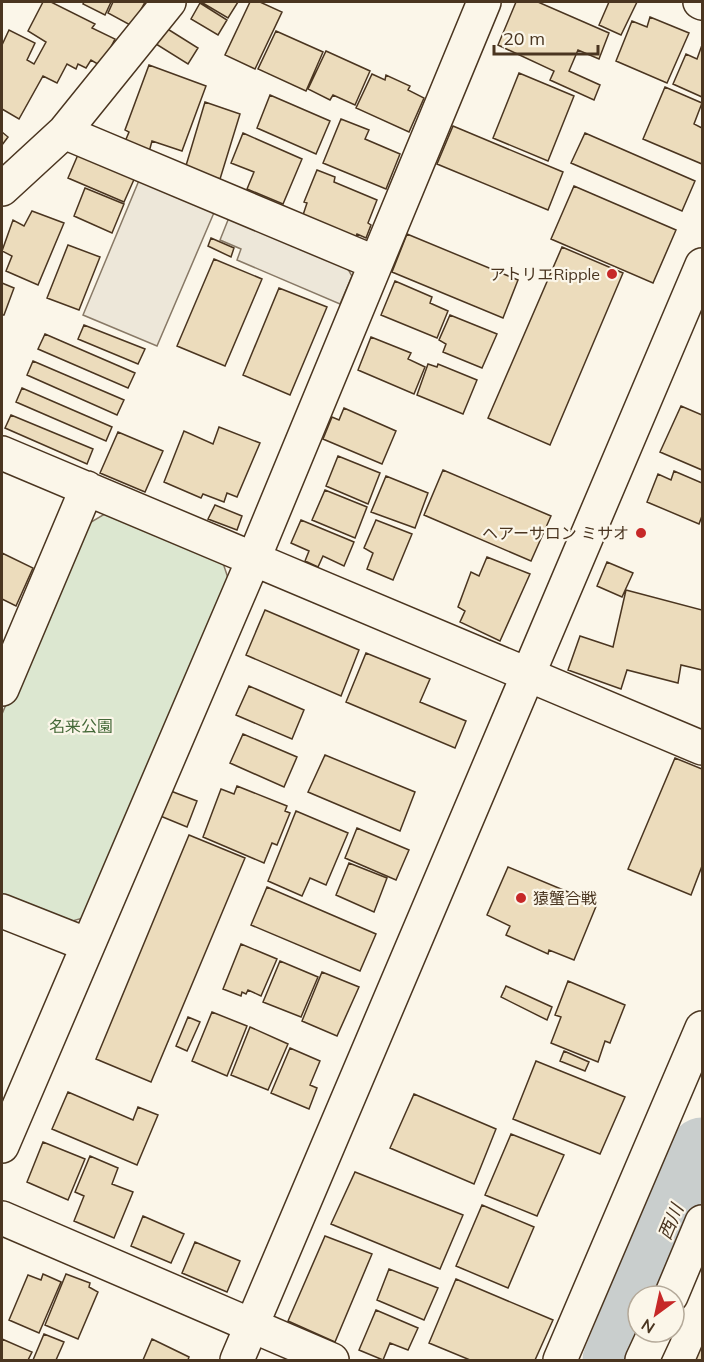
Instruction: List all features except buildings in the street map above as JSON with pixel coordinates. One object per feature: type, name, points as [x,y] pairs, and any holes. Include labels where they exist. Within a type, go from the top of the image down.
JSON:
[{"type":"street","points":[[2,189],[64,132],[169,2]]},
{"type":"street","points":[[2,1146],[254,558],[484,2]]},
{"type":"street","points":[[64,132],[376,263]]},
{"type":"street","points":[[237,1360],[702,265]]},
{"type":"street","points":[[2,453],[702,748]]},
{"type":"street","points":[[2,689],[87,489]]},
{"type":"street","points":[[2,910],[88,945]]},
{"type":"street","points":[[560,1360],[702,1028]]},
{"type":"street","points":[[2,1218],[332,1360]]},
{"type":"street","points":[[676,1284],[702,1222]]},
{"type":"street","points":[[642,1360],[649,1344]]},
{"type":"green space","name":"名来公園","points":[[108,512],[222,560],[228,578],[83,918],[62,924],[2,899],[2,714],[81,528]]},
{"type":"shaded area","points":[[140,178],[216,208],[157,346],[83,315]]},
{"type":"shaded area","points":[[230,215],[345,264],[352,276],[340,304],[237,260],[241,249],[220,240]]},
{"type":"waterway","name":"西川","points":[[645,1284],[702,1149]]},
{"type":"waterway","name":"西川","points":[[614,1360],[626,1331]]},
{"type":"place","name":"アトリエRipple","points":[[612,274]]},
{"type":"place","name":"ヘアーサロン ミサオ","points":[[641,533]]},
{"type":"place","name":"猿蟹合戦","points":[[521,898]]}]
